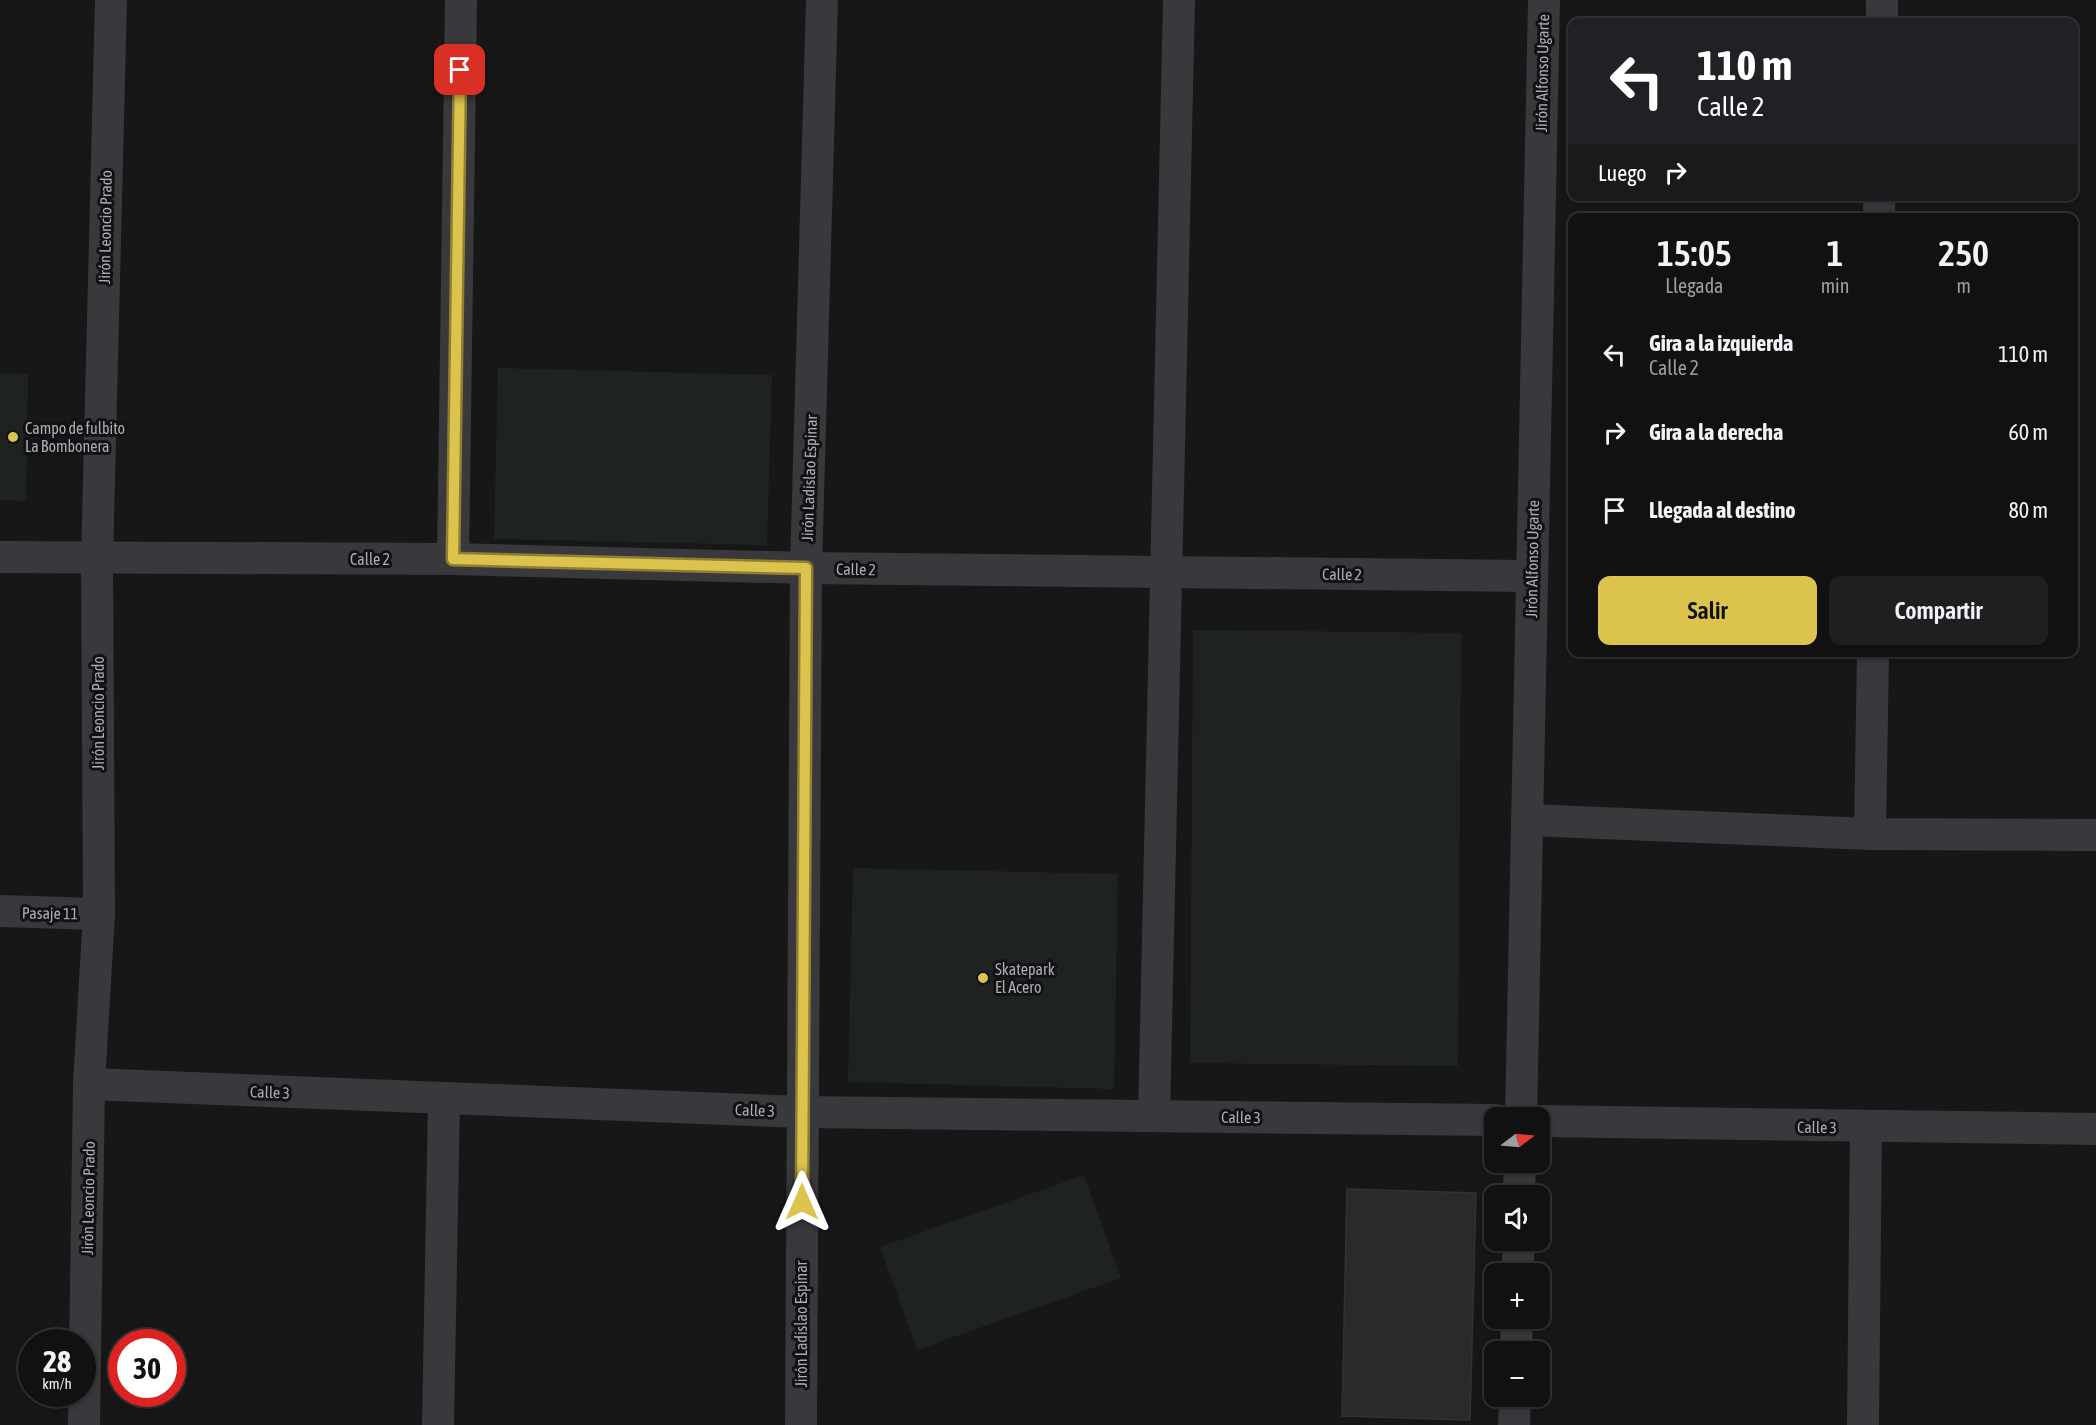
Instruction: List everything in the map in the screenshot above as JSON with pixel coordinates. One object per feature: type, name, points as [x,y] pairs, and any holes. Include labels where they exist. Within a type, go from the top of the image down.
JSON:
[{"type":"street","name":"Jirón Leoncio Prado","points":[[84,1425],[89,1084],[99,914],[97,560],[111,0]]},
{"type":"street","points":[[453,559],[460,0]]},
{"type":"street","name":"Jirón Ladislao Espinar","points":[[801,1425],[806,568],[822,0]]},
{"type":"street","points":[[1154,1116],[1179,0]]},
{"type":"street","name":"Jirón Alfonso Ugarte","points":[[1521,1107],[1544,0]]},
{"type":"street","points":[[1882,0],[1882,18]]},
{"type":"street","name":"Calle 2","points":[[0,557],[97,560],[453,559],[806,568],[1532,576]]},
{"type":"street","points":[[1870,834],[1873,657]]},
{"type":"street","points":[[1527,820],[1870,834],[2096,835]]},
{"type":"street","name":"Pasaje 11","points":[[0,911],[99,914]]},
{"type":"street","name":"Calle 3","points":[[89,1084],[803,1112],[1484,1120]]},
{"type":"street","points":[[438,1425],[444,1099]]},
{"type":"street","name":"Calle 3","points":[[1550,1121],[1866,1128],[2096,1129]]},
{"type":"street","points":[[1863,1425],[1866,1128]]},
{"type":"street","points":[[1514,1425],[1515,1407]]},
{"type":"shaded area","points":[[498,368],[772,375],[767,545],[494,539]]},
{"type":"shaded area","name":"Campo de fulbito La Bombonera","points":[[0,373],[28,374],[26,501],[0,500]]},
{"type":"shaded area","points":[[1193,630],[1461,633],[1458,1066],[1190,1063]]},
{"type":"shaded area","name":"Skatepark El Acero","points":[[853,868],[1118,874],[1114,1089],[848,1082]]},
{"type":"shaded area","points":[[1084,1175],[1121,1278],[917,1350],[880,1247]]},
{"type":"building","points":[[1347,1189],[1476,1193],[1470,1420],[1342,1416]]},
{"type":"place","name":"Campo de fulbito La Bombonera","points":[[13,437]]},
{"type":"place","name":"Skatepark El Acero","points":[[983,978]]},
{"type":"route","points":[[460,70],[453,559],[806,568],[802,1202]]}]
